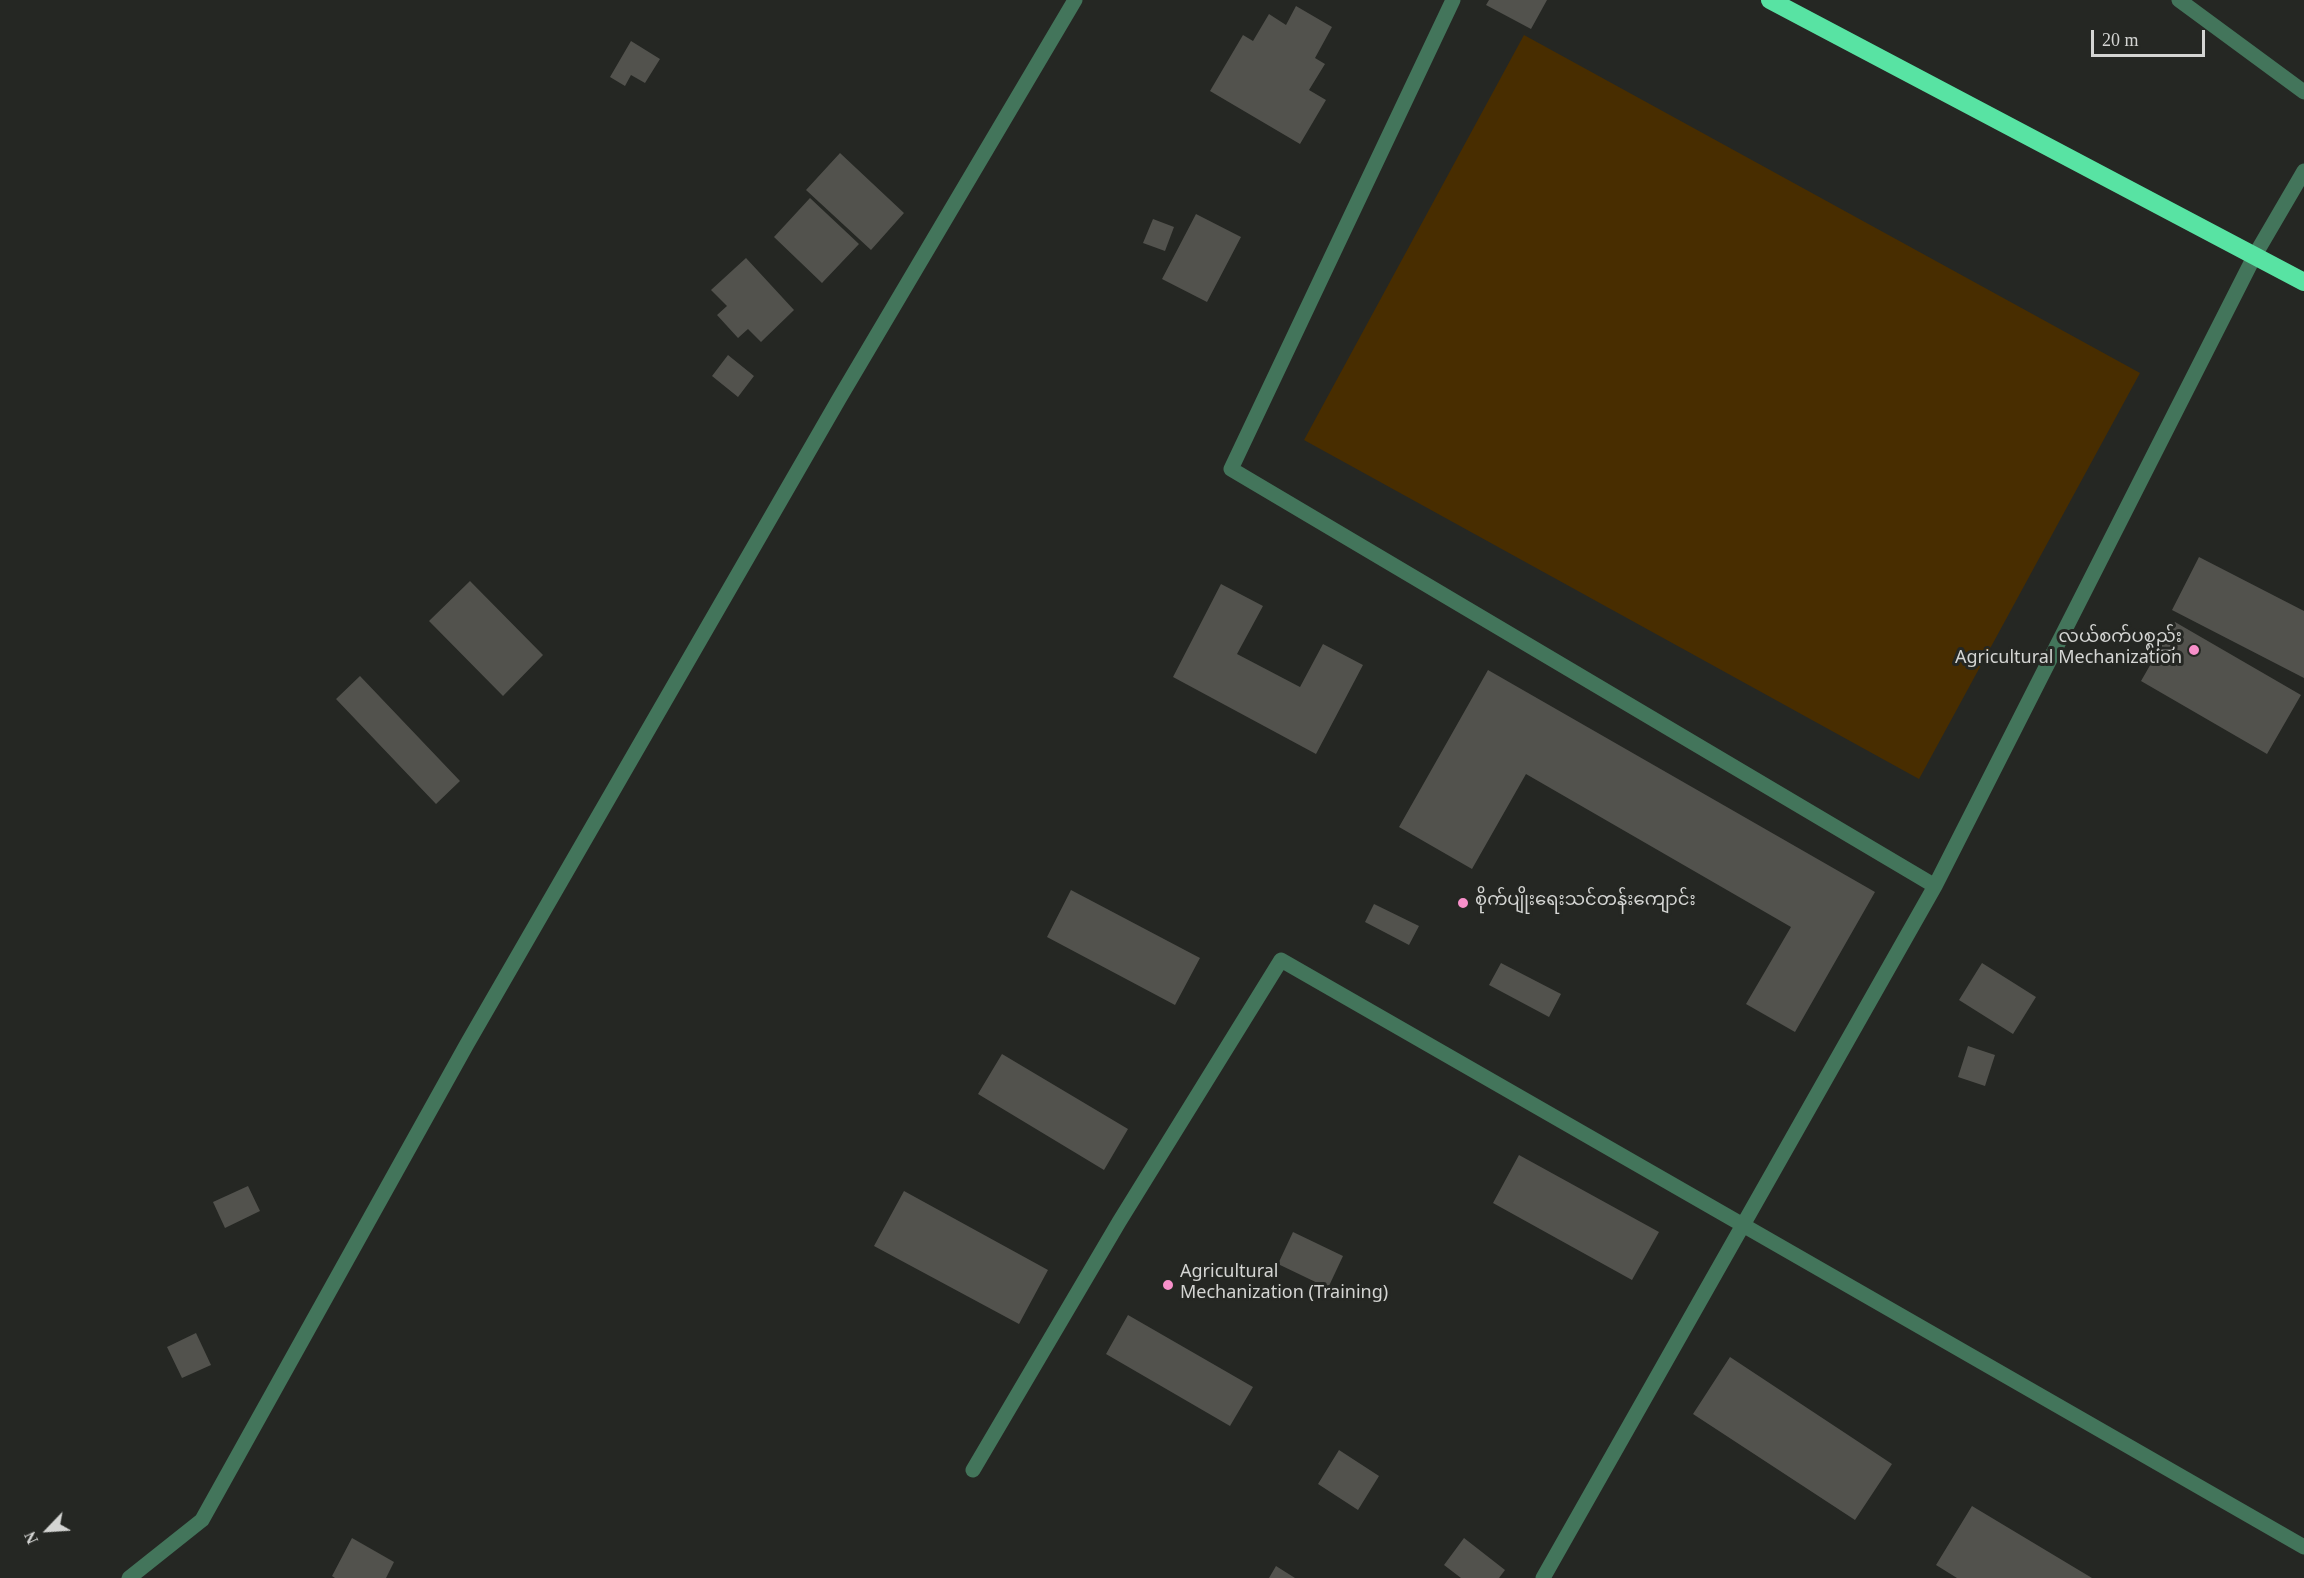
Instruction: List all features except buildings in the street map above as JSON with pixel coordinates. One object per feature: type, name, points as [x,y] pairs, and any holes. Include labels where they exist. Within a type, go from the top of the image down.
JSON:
[{"type":"highway","points":[[1770,0],[2304,282]]},
{"type":"street","points":[[129,1578],[202,1520],[467,1044],[839,399],[1075,0]]},
{"type":"street","points":[[1453,0],[1231,469],[1935,886]]},
{"type":"street","points":[[2179,0],[2304,92]]},
{"type":"street","points":[[1543,1578],[1935,886],[2255,255],[2304,171]]},
{"type":"street","points":[[973,1470],[1119,1222],[1281,960],[2304,1547]]},
{"type":"shaded area","points":[[1524,35],[2140,373],[1919,779],[1304,440]]},
{"type":"place","name":"လယ်စက်ပစ္စည်း Agricultural Mechanization","points":[[2194,650]]},
{"type":"place","name":"စိုက်ပျိုးရေးသင်တန်းကျောင်း","points":[[1463,903]]},
{"type":"place","name":"Agricultural Mechanization (Training)","points":[[1168,1285]]}]
